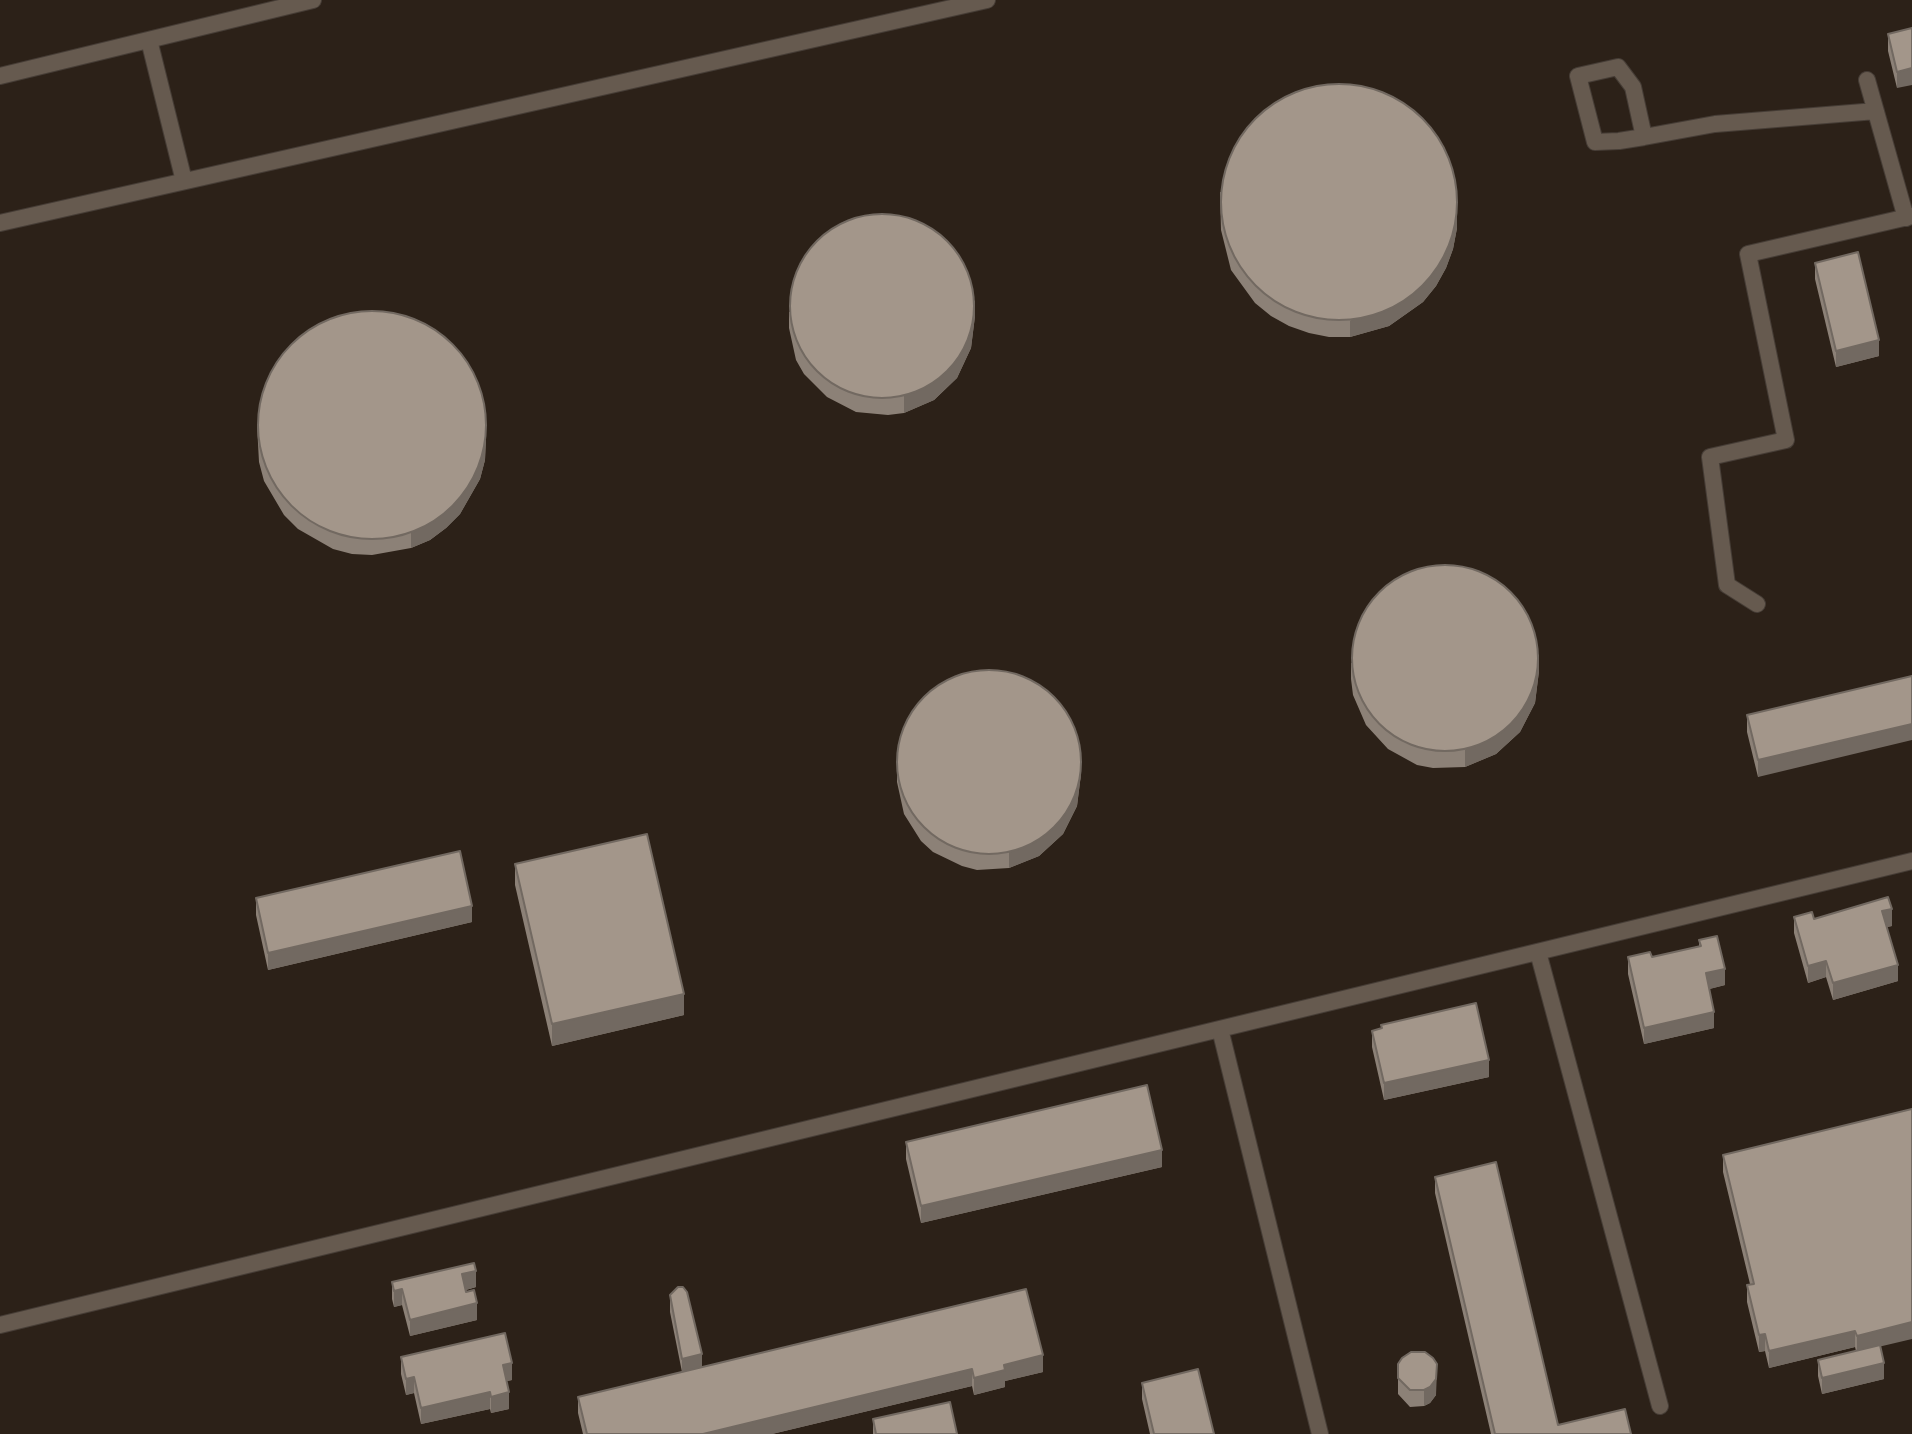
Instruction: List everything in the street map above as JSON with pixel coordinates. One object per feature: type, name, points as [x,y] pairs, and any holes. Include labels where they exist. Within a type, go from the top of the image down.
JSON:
[{"type":"lane","points":[[0,76],[313,0]]},
{"type":"lane","points":[[0,223],[977,1]]},
{"type":"lane","points":[[149,40],[184,181]]},
{"type":"lane","points":[[1644,137],[1633,87],[1618,67],[1578,76],[1595,142],[1619,141],[1644,137],[1715,124],[1876,111]]},
{"type":"lane","points":[[1757,604],[1727,585],[1710,457],[1786,440],[1748,254],[1909,217],[1867,80]]},
{"type":"lane","points":[[0,1325],[1912,861]]},
{"type":"lane","points":[[1538,952],[1660,1406]]},
{"type":"lane","points":[[1220,1029],[1320,1434]]},
{"type":"building","points":[[1912,28],[1912,68],[1897,72],[1888,34]]},
{"type":"building","points":[[1339,84],[1362,86],[1395,98],[1414,111],[1430,127],[1443,146],[1452,168],[1457,202],[1455,225],[1443,258],[1430,277],[1414,293],[1395,306],[1373,315],[1339,320],[1316,318],[1283,306],[1264,293],[1248,277],[1235,258],[1226,236],[1221,202],[1223,179],[1235,146],[1248,127],[1264,111],[1283,98],[1305,89]]},
{"type":"building","points":[[882,214],[900,215],[917,221],[933,229],[947,241],[959,255],[967,271],[973,288],[973,324],[967,341],[959,357],[947,371],[933,383],[917,391],[900,397],[882,398],[864,397],[847,391],[831,383],[817,371],[805,357],[797,341],[791,324],[790,306],[791,288],[797,271],[805,255],[817,241],[831,229],[847,221],[864,215]]},
{"type":"building","points":[[1858,252],[1879,340],[1836,351],[1815,263]]},
{"type":"building","points":[[372,311],[394,313],[416,320],[435,330],[460,353],[481,392],[486,425],[484,447],[477,469],[467,488],[444,513],[405,534],[372,539],[350,537],[328,530],[309,520],[284,497],[263,458],[258,425],[260,403],[267,381],[277,362],[300,337],[339,316]]},
{"type":"building","points":[[1445,565],[1481,572],[1511,592],[1531,622],[1538,658],[1531,694],[1511,724],[1481,744],[1445,751],[1409,744],[1379,724],[1359,694],[1352,658],[1359,622],[1379,592],[1409,572]]},
{"type":"building","points":[[989,670],[1024,677],[1054,697],[1074,727],[1081,762],[1074,797],[1054,827],[1024,847],[989,854],[954,847],[924,827],[904,797],[897,762],[904,727],[924,697],[954,677]]},
{"type":"building","points":[[1912,676],[1912,724],[1758,760],[1747,715]]},
{"type":"building","points":[[647,834],[684,994],[552,1024],[515,864]]},
{"type":"building","points":[[460,851],[472,906],[268,953],[256,898]]},
{"type":"building","points":[[1888,897],[1892,909],[1882,911],[1898,965],[1833,983],[1826,961],[1808,966],[1794,917],[1812,912],[1814,919]]},
{"type":"building","points":[[1717,936],[1725,969],[1706,973],[1714,1012],[1644,1028],[1628,957],[1650,952],[1652,957],[1701,946],[1699,940]]},
{"type":"building","points":[[1476,1003],[1489,1060],[1384,1083],[1372,1031],[1382,1028],[1381,1025]]},
{"type":"building","points":[[1147,1085],[1162,1150],[921,1206],[906,1142]]},
{"type":"building","points":[[1912,1109],[1912,1322],[1857,1336],[1855,1331],[1769,1351],[1765,1334],[1759,1335],[1747,1285],[1754,1284],[1723,1155]]},
{"type":"building","points":[[1496,1162],[1558,1425],[1625,1409],[1631,1434],[1495,1434],[1435,1177]]},
{"type":"building","points":[[474,1263],[476,1271],[462,1274],[466,1292],[474,1290],[477,1303],[410,1320],[402,1289],[394,1291],[392,1282]]},
{"type":"building","points":[[678,1287],[683,1287],[687,1292],[702,1354],[682,1359],[670,1295]]},
{"type":"building","points":[[1026,1289],[1043,1355],[1004,1365],[1005,1370],[974,1378],[972,1369],[703,1434],[587,1434],[578,1397]]},
{"type":"building","points":[[505,1333],[512,1363],[503,1365],[509,1392],[491,1397],[490,1392],[421,1408],[414,1377],[406,1379],[401,1357]]},
{"type":"building","points":[[1880,1345],[1884,1363],[1822,1378],[1818,1360]]},
{"type":"building","points":[[1411,1352],[1425,1352],[1437,1364],[1436,1379],[1424,1390],[1410,1390],[1398,1378],[1398,1364]]},
{"type":"building","points":[[1198,1369],[1214,1434],[1154,1434],[1142,1383]]},
{"type":"building","points":[[950,1402],[957,1434],[876,1434],[873,1419]]}]
